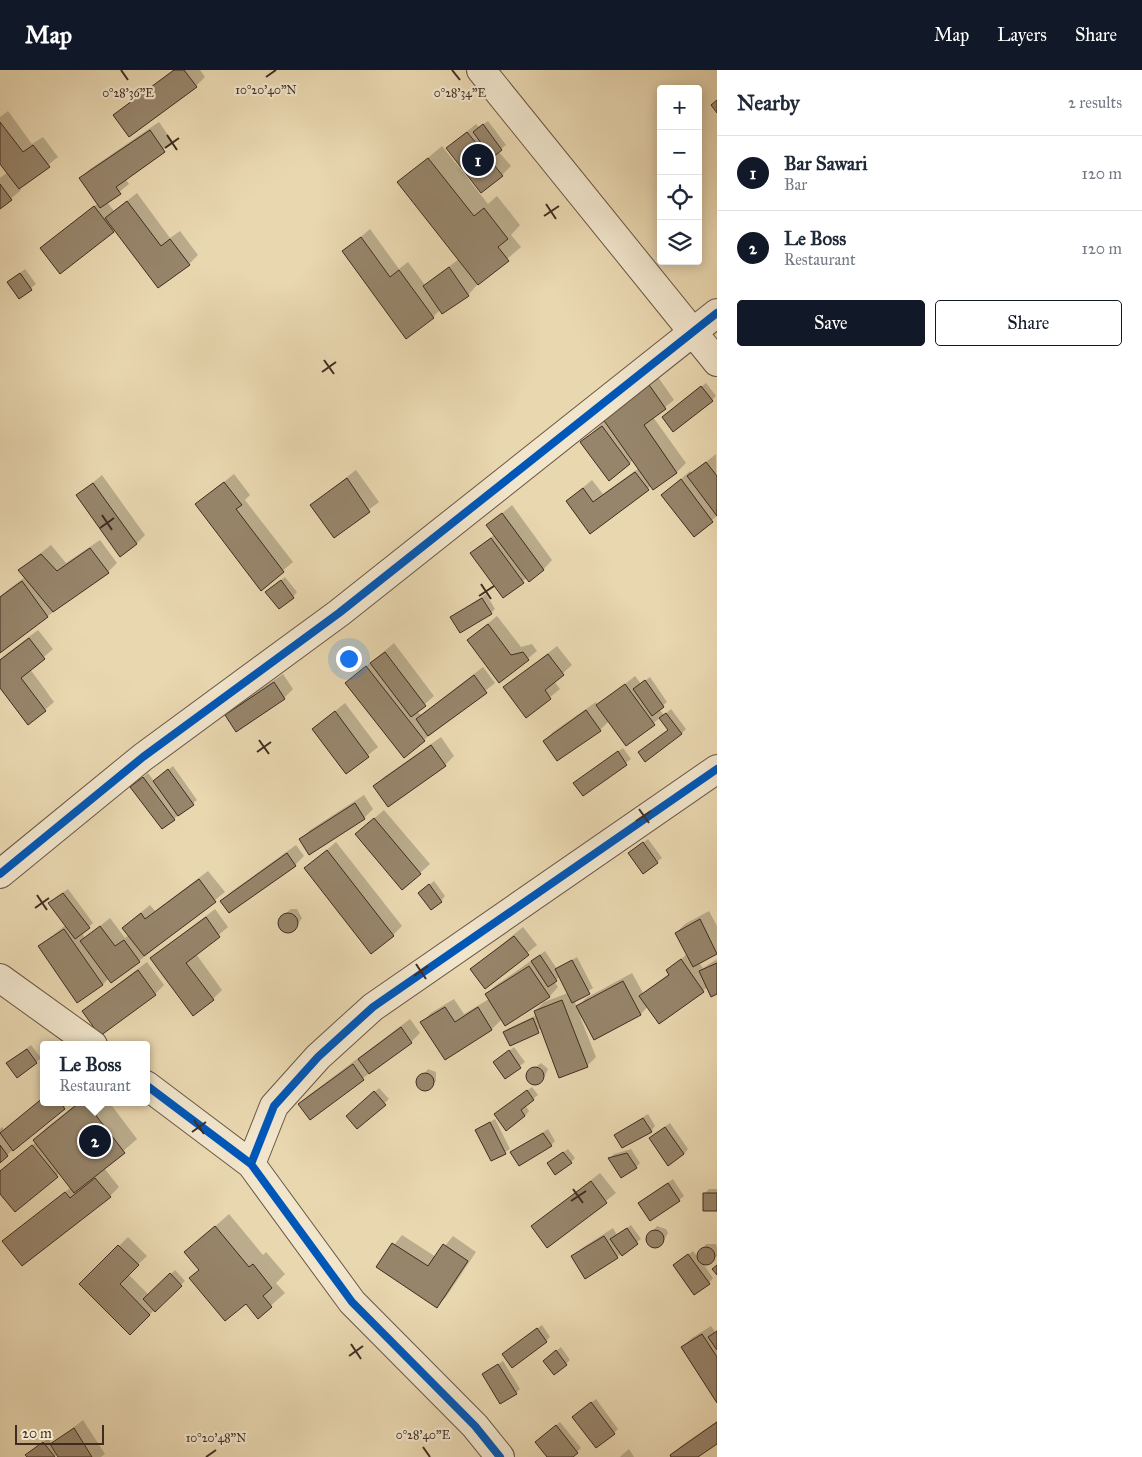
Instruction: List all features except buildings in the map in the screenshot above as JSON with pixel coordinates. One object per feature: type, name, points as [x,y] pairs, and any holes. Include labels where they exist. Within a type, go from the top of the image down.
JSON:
[{"type":"street","points":[[481,70],[717,362]]},
{"type":"street","points":[[0,874],[144,757],[339,613],[717,313]]},
{"type":"street","points":[[251,1164],[274,1106],[318,1057],[373,1007],[717,769]]},
{"type":"street","points":[[0,978],[87,1041]]},
{"type":"street","points":[[150,1088],[251,1164],[352,1302],[475,1426],[500,1457]]},
{"type":"cycle path","points":[[0,874],[143,757],[339,613],[717,313]]},
{"type":"cycle path","points":[[251,1164],[274,1106],[318,1057],[373,1007],[717,769]]},
{"type":"cycle path","points":[[150,1088],[251,1164],[352,1302],[475,1426],[500,1457]]},
{"type":"place","name":"Bar Sawari","points":[[478,160]]},
{"type":"place","name":"Le Boss","points":[[95,1141]]}]
